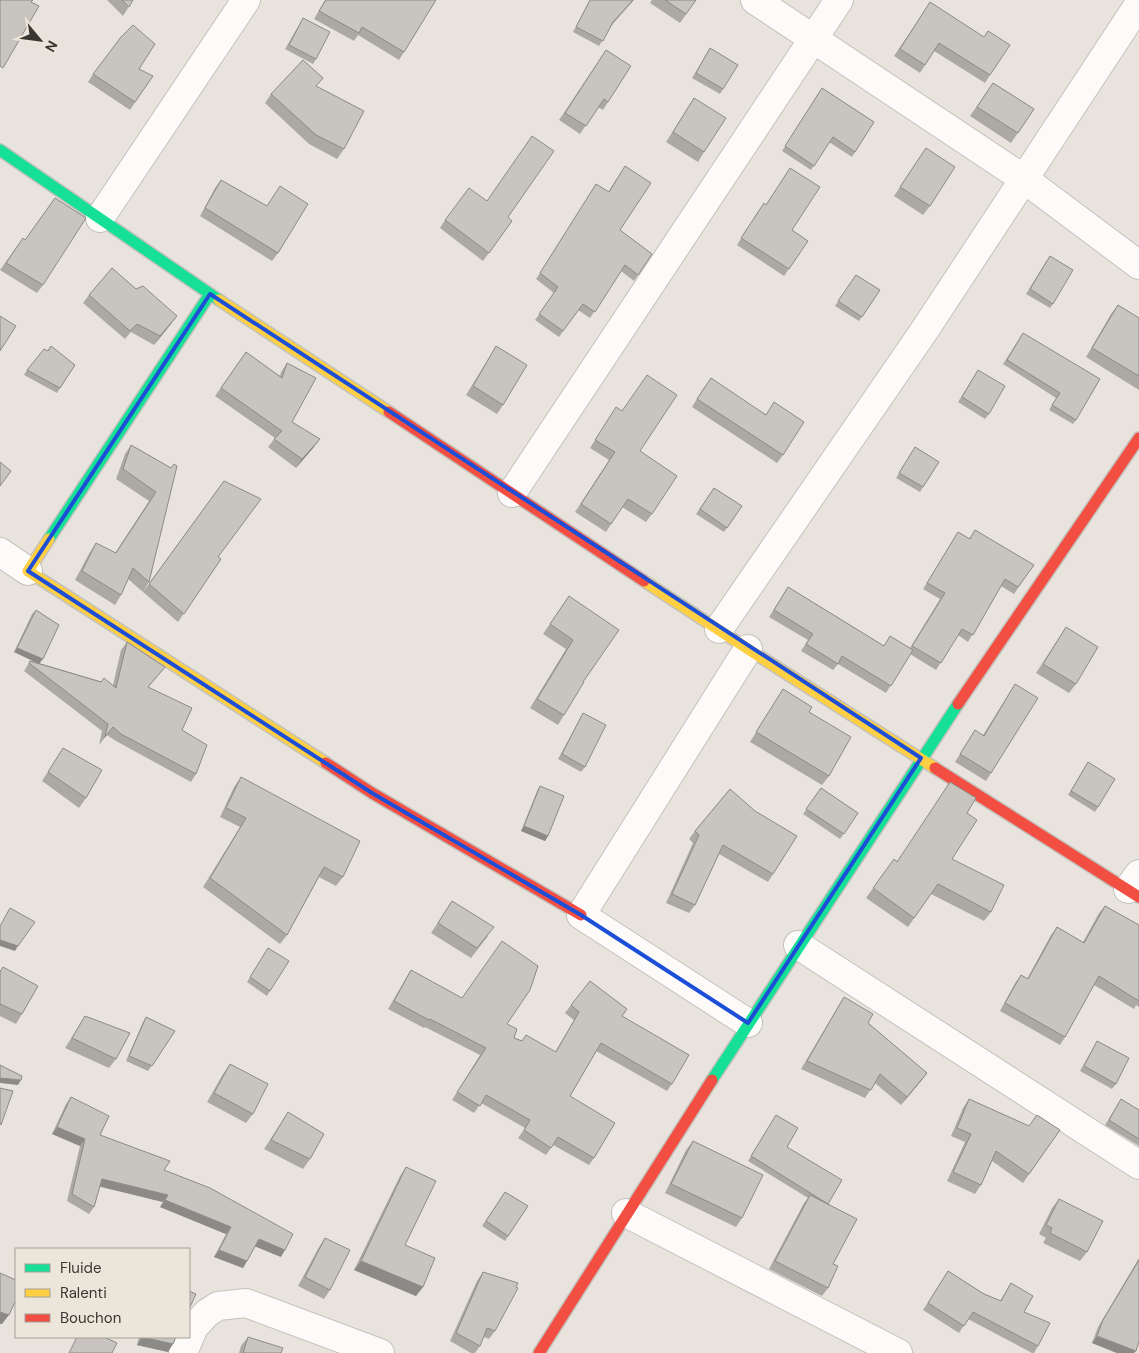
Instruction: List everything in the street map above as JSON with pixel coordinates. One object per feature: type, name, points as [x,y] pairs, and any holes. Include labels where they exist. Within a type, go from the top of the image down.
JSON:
[{"type":"street","points":[[100,218],[246,0]]},
{"type":"street","points":[[756,0],[1024,179],[1139,264]]},
{"type":"street","points":[[512,493],[839,0]]},
{"type":"street","points":[[718,629],[924,331],[1139,4]]},
{"type":"street","points":[[0,150],[210,294],[748,649],[921,758],[1135,887]]},
{"type":"street","points":[[28,571],[210,294]]},
{"type":"street","points":[[538,1353],[798,945],[921,758],[1139,438]]},
{"type":"street","points":[[0,552],[372,794],[580,915],[748,1023]]},
{"type":"street","points":[[580,915],[748,649]]},
{"type":"street","points":[[798,945],[1139,1165]]},
{"type":"street","points":[[626,1214],[898,1353]]},
{"type":"street","points":[[190,1336],[194,1327],[207,1313],[218,1306],[246,1303],[380,1353]]},
{"type":"street","points":[[183,1353],[189,1338]]},
{"type":"highlighted area","points":[[210,294],[921,758],[748,1023],[581,915],[372,793],[28,571]]},
{"type":"building","points":[[0,0],[33,0],[31,2],[39,6],[3,68],[0,66]]},
{"type":"building","points":[[122,0],[133,0],[129,7]]},
{"type":"building","points":[[326,0],[436,0],[404,52],[362,27],[359,33],[319,11]]},
{"type":"building","points":[[590,0],[633,0],[613,22],[603,41],[576,27]]},
{"type":"building","points":[[665,0],[696,0],[686,14]]},
{"type":"building","points":[[930,2],[984,37],[988,31],[1010,45],[990,75],[939,43],[925,65],[900,49]]},
{"type":"building","points":[[303,18],[330,32],[316,59],[289,45]]},
{"type":"building","points":[[133,25],[155,44],[139,69],[153,76],[135,102],[93,74],[121,37]]},
{"type":"building","points":[[710,48],[738,65],[723,89],[696,73]]},
{"type":"building","points":[[606,50],[631,66],[608,102],[604,99],[586,126],[565,113]]},
{"type":"building","points":[[303,60],[323,78],[316,86],[364,111],[344,149],[316,135],[271,94]]},
{"type":"building","points":[[993,83],[1034,109],[1018,133],[977,107]]},
{"type":"building","points":[[822,88],[874,122],[855,152],[833,137],[814,166],[785,146]]},
{"type":"building","points":[[694,98],[726,118],[704,152],[673,132]]},
{"type":"building","points":[[532,136],[554,151],[508,217],[512,221],[489,253],[445,220],[469,188],[487,201]]},
{"type":"building","points":[[926,148],[955,167],[930,206],[900,187]]},
{"type":"building","points":[[625,166],[651,183],[620,230],[652,254],[638,275],[625,265],[595,312],[583,304],[563,331],[539,314],[558,287],[540,273],[596,184],[609,192]]},
{"type":"building","points":[[790,168],[820,187],[792,230],[808,241],[789,269],[741,238],[764,203],[766,205]]},
{"type":"building","points":[[221,180],[267,206],[280,186],[308,204],[278,253],[205,208]]},
{"type":"building","points":[[55,198],[86,218],[43,285],[6,263]]},
{"type":"building","points":[[1050,256],[1073,270],[1053,304],[1030,289]]},
{"type":"building","points":[[112,268],[136,289],[143,286],[177,316],[160,336],[137,324],[130,331],[89,295]]},
{"type":"building","points":[[856,275],[880,290],[862,317],[838,301]]},
{"type":"building","points":[[1118,305],[1139,318],[1139,376],[1092,348]]},
{"type":"building","points":[[0,316],[16,326],[0,351]]},
{"type":"building","points":[[1023,333],[1100,379],[1076,420],[1052,405],[1060,393],[1007,360]]},
{"type":"building","points":[[51,346],[75,365],[60,388],[27,370],[44,349],[48,351]]},
{"type":"building","points":[[496,346],[527,365],[503,405],[473,386]]},
{"type":"building","points":[[246,352],[282,378],[287,363],[316,378],[292,422],[320,439],[302,459],[274,439],[282,431],[221,388]]},
{"type":"building","points":[[978,370],[1005,386],[989,414],[962,397]]},
{"type":"building","points":[[647,375],[677,395],[640,451],[677,476],[652,514],[628,499],[611,524],[581,504],[615,452],[595,440],[616,407],[622,411]]},
{"type":"building","points":[[711,378],[766,415],[774,402],[804,422],[783,455],[697,399]]},
{"type":"building","points":[[131,445],[171,468],[174,464],[177,466],[149,582],[133,568],[121,595],[82,571],[96,543],[116,553],[156,492],[123,469]]},
{"type":"building","points":[[915,447],[939,462],[923,487],[899,473]]},
{"type":"building","points":[[0,462],[11,471],[0,486]]},
{"type":"building","points":[[224,481],[261,499],[218,557],[221,559],[184,614],[149,584]]},
{"type":"building","points":[[714,488],[742,506],[727,528],[700,509]]},
{"type":"building","points":[[975,530],[1034,565],[1018,587],[1005,579],[973,635],[962,629],[941,663],[912,646],[945,593],[927,583],[958,532],[970,539]]},
{"type":"building","points":[[788,587],[884,646],[890,636],[913,650],[891,686],[842,656],[838,664],[806,644],[813,634],[774,610]]},
{"type":"building","points":[[569,596],[619,630],[583,682],[564,715],[537,699],[573,640],[550,624]]},
{"type":"building","points":[[36,610],[59,625],[43,659],[17,648]]},
{"type":"building","points":[[1066,627],[1098,647],[1076,684],[1043,664]]},
{"type":"building","points":[[127,642],[165,667],[148,687],[192,708],[182,730],[207,745],[196,774],[121,734],[113,727],[105,737],[108,724],[29,663],[30,661],[101,682],[104,678],[116,688]]},
{"type":"building","points":[[1015,684],[1038,698],[991,773],[960,754],[975,730],[984,736]]},
{"type":"building","points":[[783,689],[812,707],[809,712],[851,737],[829,776],[756,732]]},
{"type":"building","points":[[583,713],[606,725],[585,767],[562,754]]},
{"type":"building","points":[[63,748],[102,770],[86,798],[48,772]]},
{"type":"building","points":[[1088,762],[1115,779],[1098,807],[1071,791]]},
{"type":"building","points":[[241,777],[360,841],[343,877],[324,867],[287,935],[210,878],[246,818],[226,808]]},
{"type":"building","points":[[950,782],[976,798],[967,813],[977,820],[952,859],[1004,885],[991,912],[938,884],[914,918],[873,888],[894,859],[897,862]]},
{"type":"building","points":[[540,786],[564,796],[548,836],[524,826]]},
{"type":"building","points":[[821,788],[858,813],[844,834],[806,809]]},
{"type":"building","points":[[730,789],[755,811],[797,836],[773,874],[723,845],[695,905],[672,894],[699,835],[695,831]]},
{"type":"building","points":[[452,901],[494,927],[477,948],[438,923]]},
{"type":"building","points":[[1105,906],[1139,925],[1139,1001],[1099,976],[1065,1037],[1005,1003],[1021,975],[1028,979],[1057,927],[1084,943]]},
{"type":"building","points":[[10,908],[35,922],[18,946],[0,940],[0,926]]},
{"type":"building","points":[[502,941],[538,966],[530,990],[507,1024],[517,1029],[514,1038],[522,1041],[526,1035],[556,1052],[579,1012],[571,1005],[590,981],[627,1009],[622,1016],[689,1055],[672,1084],[601,1043],[570,1096],[615,1123],[594,1158],[558,1137],[551,1148],[524,1130],[530,1120],[486,1095],[480,1106],[457,1092],[486,1048],[394,1001],[411,970],[462,998]]},
{"type":"building","points":[[268,948],[289,961],[270,991],[250,977]]},
{"type":"building","points":[[3,967],[38,986],[22,1014],[0,1004],[0,972]]},
{"type":"building","points":[[844,997],[873,1014],[868,1023],[927,1073],[907,1097],[880,1074],[871,1090],[807,1061]]},
{"type":"building","points":[[85,1016],[130,1033],[116,1059],[72,1038]]},
{"type":"building","points":[[146,1017],[175,1031],[152,1066],[129,1056]]},
{"type":"building","points":[[1097,1041],[1129,1058],[1116,1084],[1084,1066]]},
{"type":"building","points":[[230,1064],[268,1084],[253,1114],[214,1093]]},
{"type":"building","points":[[0,1065],[22,1076],[21,1080],[0,1078]]},
{"type":"building","points":[[0,1088],[13,1091],[1,1125],[0,1124]]},
{"type":"building","points":[[71,1097],[109,1116],[100,1135],[170,1161],[164,1170],[210,1188],[293,1234],[285,1250],[259,1239],[247,1261],[219,1250],[231,1227],[165,1200],[168,1195],[102,1179],[94,1207],[72,1194],[85,1139],[57,1127]]},
{"type":"building","points":[[969,1099],[1029,1126],[1037,1115],[1060,1130],[1029,1174],[996,1151],[981,1185],[953,1172],[971,1134],[957,1128]]},
{"type":"building","points":[[1121,1099],[1139,1110],[1139,1139],[1109,1120]]},
{"type":"building","points":[[288,1112],[324,1134],[310,1159],[271,1140]]},
{"type":"building","points":[[776,1115],[798,1128],[787,1147],[842,1180],[828,1204],[751,1156]]},
{"type":"building","points":[[693,1141],[763,1175],[742,1218],[671,1184]]},
{"type":"building","points":[[406,1167],[436,1181],[405,1245],[435,1258],[423,1287],[361,1261]]},
{"type":"building","points":[[505,1192],[528,1206],[508,1236],[486,1221]]},
{"type":"building","points":[[810,1195],[857,1219],[833,1264],[838,1266],[828,1288],[775,1261]]},
{"type":"building","points":[[1059,1199],[1103,1221],[1087,1252],[1050,1233],[1052,1228],[1046,1225]]},
{"type":"building","points":[[325,1238],[350,1250],[330,1290],[305,1277]]},
{"type":"building","points":[[1139,1260],[1139,1342],[1136,1351],[1097,1336],[1103,1320]]},
{"type":"building","points":[[948,1271],[984,1294],[1001,1301],[1011,1283],[1033,1296],[1024,1312],[1050,1323],[1038,1346],[973,1312],[964,1326],[928,1303]]},
{"type":"building","points":[[483,1272],[518,1283],[516,1287],[518,1288],[495,1331],[487,1328],[480,1346],[456,1333]]},
{"type":"building","points":[[0,1273],[15,1280],[15,1302],[9,1315],[0,1312]]},
{"type":"building","points":[[190,1291],[196,1294],[190,1306]]},
{"type":"building","points":[[248,1337],[283,1348],[281,1353],[243,1353]]},
{"type":"building","points":[[76,1338],[106,1338],[117,1343],[112,1353],[69,1353]]},
{"type":"building","points":[[146,1338],[176,1338],[173,1344]]},
{"type":"traffic: fast","points":[[0,150],[219,300]]},
{"type":"traffic: fast","points":[[49,539],[210,294]]},
{"type":"traffic: fast","points":[[712,1080],[958,704]]},
{"type":"traffic: slow","points":[[219,300],[389,412]]},
{"type":"traffic: slow","points":[[49,539],[28,571],[326,763]]},
{"type":"traffic: slow","points":[[644,581],[935,768]]},
{"type":"traffic: jam","points":[[389,412],[644,581]]},
{"type":"traffic: jam","points":[[958,704],[1139,438]]},
{"type":"traffic: jam","points":[[326,763],[372,793],[581,915]]},
{"type":"traffic: jam","points":[[935,768],[1139,897]]},
{"type":"traffic: jam","points":[[539,1353],[712,1080]]}]
